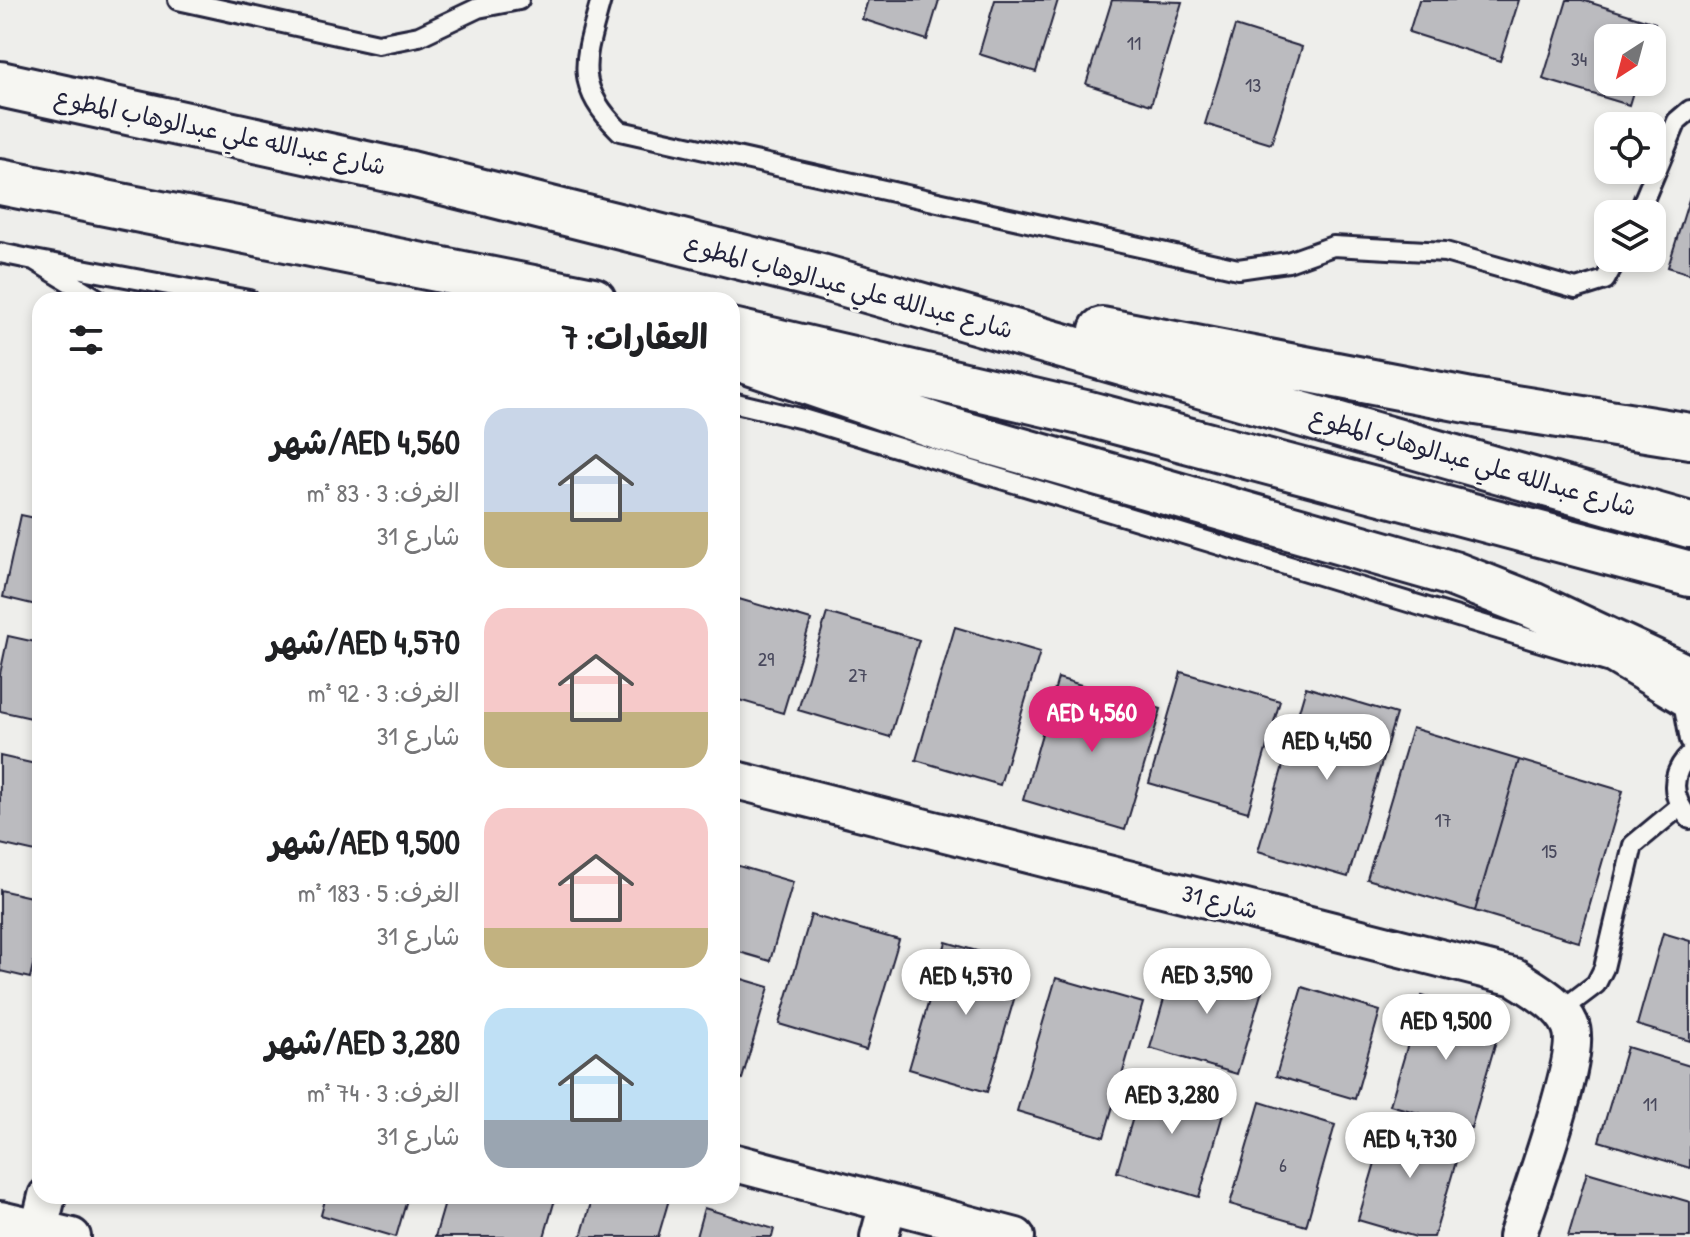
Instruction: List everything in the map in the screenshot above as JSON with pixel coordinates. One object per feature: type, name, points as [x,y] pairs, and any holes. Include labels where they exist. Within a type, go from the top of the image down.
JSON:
[{"type":"main road","name":"شارع عبدالله علي عبدالوهاب المطوع","points":[[0,84],[411,174],[821,277],[1690,525]]},
{"type":"main road","points":[[0,182],[553,292]]},
{"type":"main road","points":[[821,277],[1477,402],[1690,436]]},
{"type":"main road","name":"شارع عبدالله علي عبدالوهاب المطوع","points":[[740,333],[1089,414],[1690,574]]},
{"type":"main road","points":[[740,359],[957,433],[1453,574],[1532,605],[1690,679]]},
{"type":"street","name":"شارع 31","points":[[740,781],[1515,977],[1559,1012]]},
{"type":"street","points":[[1517,1237],[1573,1060],[1571,1026],[1559,1012]]},
{"type":"street","points":[[740,1165],[884,1220],[1016,1237]]},
{"type":"street","points":[[0,1220],[52,1221]]},
{"type":"lane","points":[[178,0],[378,44],[419,36],[478,8],[519,0]]},
{"type":"lane","points":[[601,0],[586,57],[589,91],[601,112],[620,131],[1238,269],[1288,262],[1333,246],[1445,252],[1576,289],[1605,280],[1609,272]]},
{"type":"lane","points":[[1644,200],[1677,121],[1690,110]]},
{"type":"lane","points":[[0,253],[206,292]]},
{"type":"lane","points":[[34,260],[86,292]]},
{"type":"lane","points":[[740,404],[803,419],[1610,663],[1684,707],[1690,740]]},
{"type":"lane","points":[[1559,1012],[1596,984],[1604,968],[1633,845],[1685,813],[1674,793],[1674,778],[1690,754]]},
{"type":"building","points":[[868,0],[939,0],[927,40],[862,19]]},
{"type":"building","points":[[995,0],[1058,0],[1036,72],[979,54]]},
{"type":"building","points":[[1112,0],[1182,2],[1151,105],[1086,84]]},
{"type":"building","points":[[1419,0],[1519,0],[1500,61],[1409,32]]},
{"type":"building","points":[[1567,0],[1582,0],[1655,23],[1594,24],[1594,94],[1543,79]]},
{"type":"building","points":[[1235,26],[1302,47],[1271,144],[1205,124]]},
{"type":"building","points":[[1599,96],[1632,96],[1629,105]]},
{"type":"building","points":[[1690,196],[1690,274],[1668,267]]},
{"type":"building","points":[[21,515],[32,517],[32,604],[3,597]]},
{"type":"building","points":[[740,599],[811,620],[783,713],[740,700]]},
{"type":"building","points":[[827,613],[919,640],[890,737],[798,710]]},
{"type":"building","points":[[955,627],[1040,652],[1000,785],[916,760]]},
{"type":"building","points":[[8,636],[32,641],[32,718],[0,711],[0,674]]},
{"type":"building","points":[[1181,672],[1280,701],[1248,812],[1149,783]]},
{"type":"building","points":[[1058,678],[1161,709],[1125,830],[1023,800]]},
{"type":"building","points":[[1306,687],[1396,714],[1348,877],[1258,851]]},
{"type":"building","points":[[1412,728],[1519,760],[1475,911],[1367,879]]},
{"type":"building","points":[[0,756],[32,763],[32,851],[0,844]]},
{"type":"building","points":[[1519,760],[1623,791],[1579,942],[1475,911]]},
{"type":"building","points":[[740,866],[793,882],[770,961],[740,952]]},
{"type":"building","points":[[0,890],[32,897],[32,969],[30,978],[0,971]]},
{"type":"building","points":[[811,915],[899,940],[866,1050],[779,1024]]},
{"type":"building","points":[[1663,933],[1690,941],[1690,1041],[1637,1025]]},
{"type":"building","points":[[946,942],[1024,965],[987,1092],[909,1069]]},
{"type":"building","points":[[1176,957],[1264,984],[1237,1074],[1150,1048]]},
{"type":"building","points":[[740,978],[769,987],[740,1078]]},
{"type":"building","points":[[1056,978],[1143,1003],[1104,1137],[1017,1111]]},
{"type":"building","points":[[1302,987],[1380,1011],[1355,1099],[1276,1076]]},
{"type":"building","points":[[1422,996],[1502,1020],[1471,1128],[1390,1105]]},
{"type":"building","points":[[1627,1047],[1690,1066],[1690,1168],[1599,1141]]},
{"type":"building","points":[[1145,1076],[1227,1100],[1199,1197],[1117,1172]]},
{"type":"building","points":[[1260,1102],[1335,1125],[1306,1226],[1230,1204]]},
{"type":"building","points":[[1388,1119],[1462,1141],[1434,1237],[1416,1237],[1358,1220]]},
{"type":"building","points":[[1587,1172],[1690,1202],[1690,1237],[1568,1237]]},
{"type":"building","points":[[324,1204],[406,1204],[396,1237],[321,1215]]},
{"type":"building","points":[[445,1204],[554,1204],[544,1237],[435,1237]]},
{"type":"building","points":[[591,1204],[668,1204],[658,1237],[581,1237]]},
{"type":"building","points":[[704,1208],[774,1229],[772,1237],[696,1237]]}]
